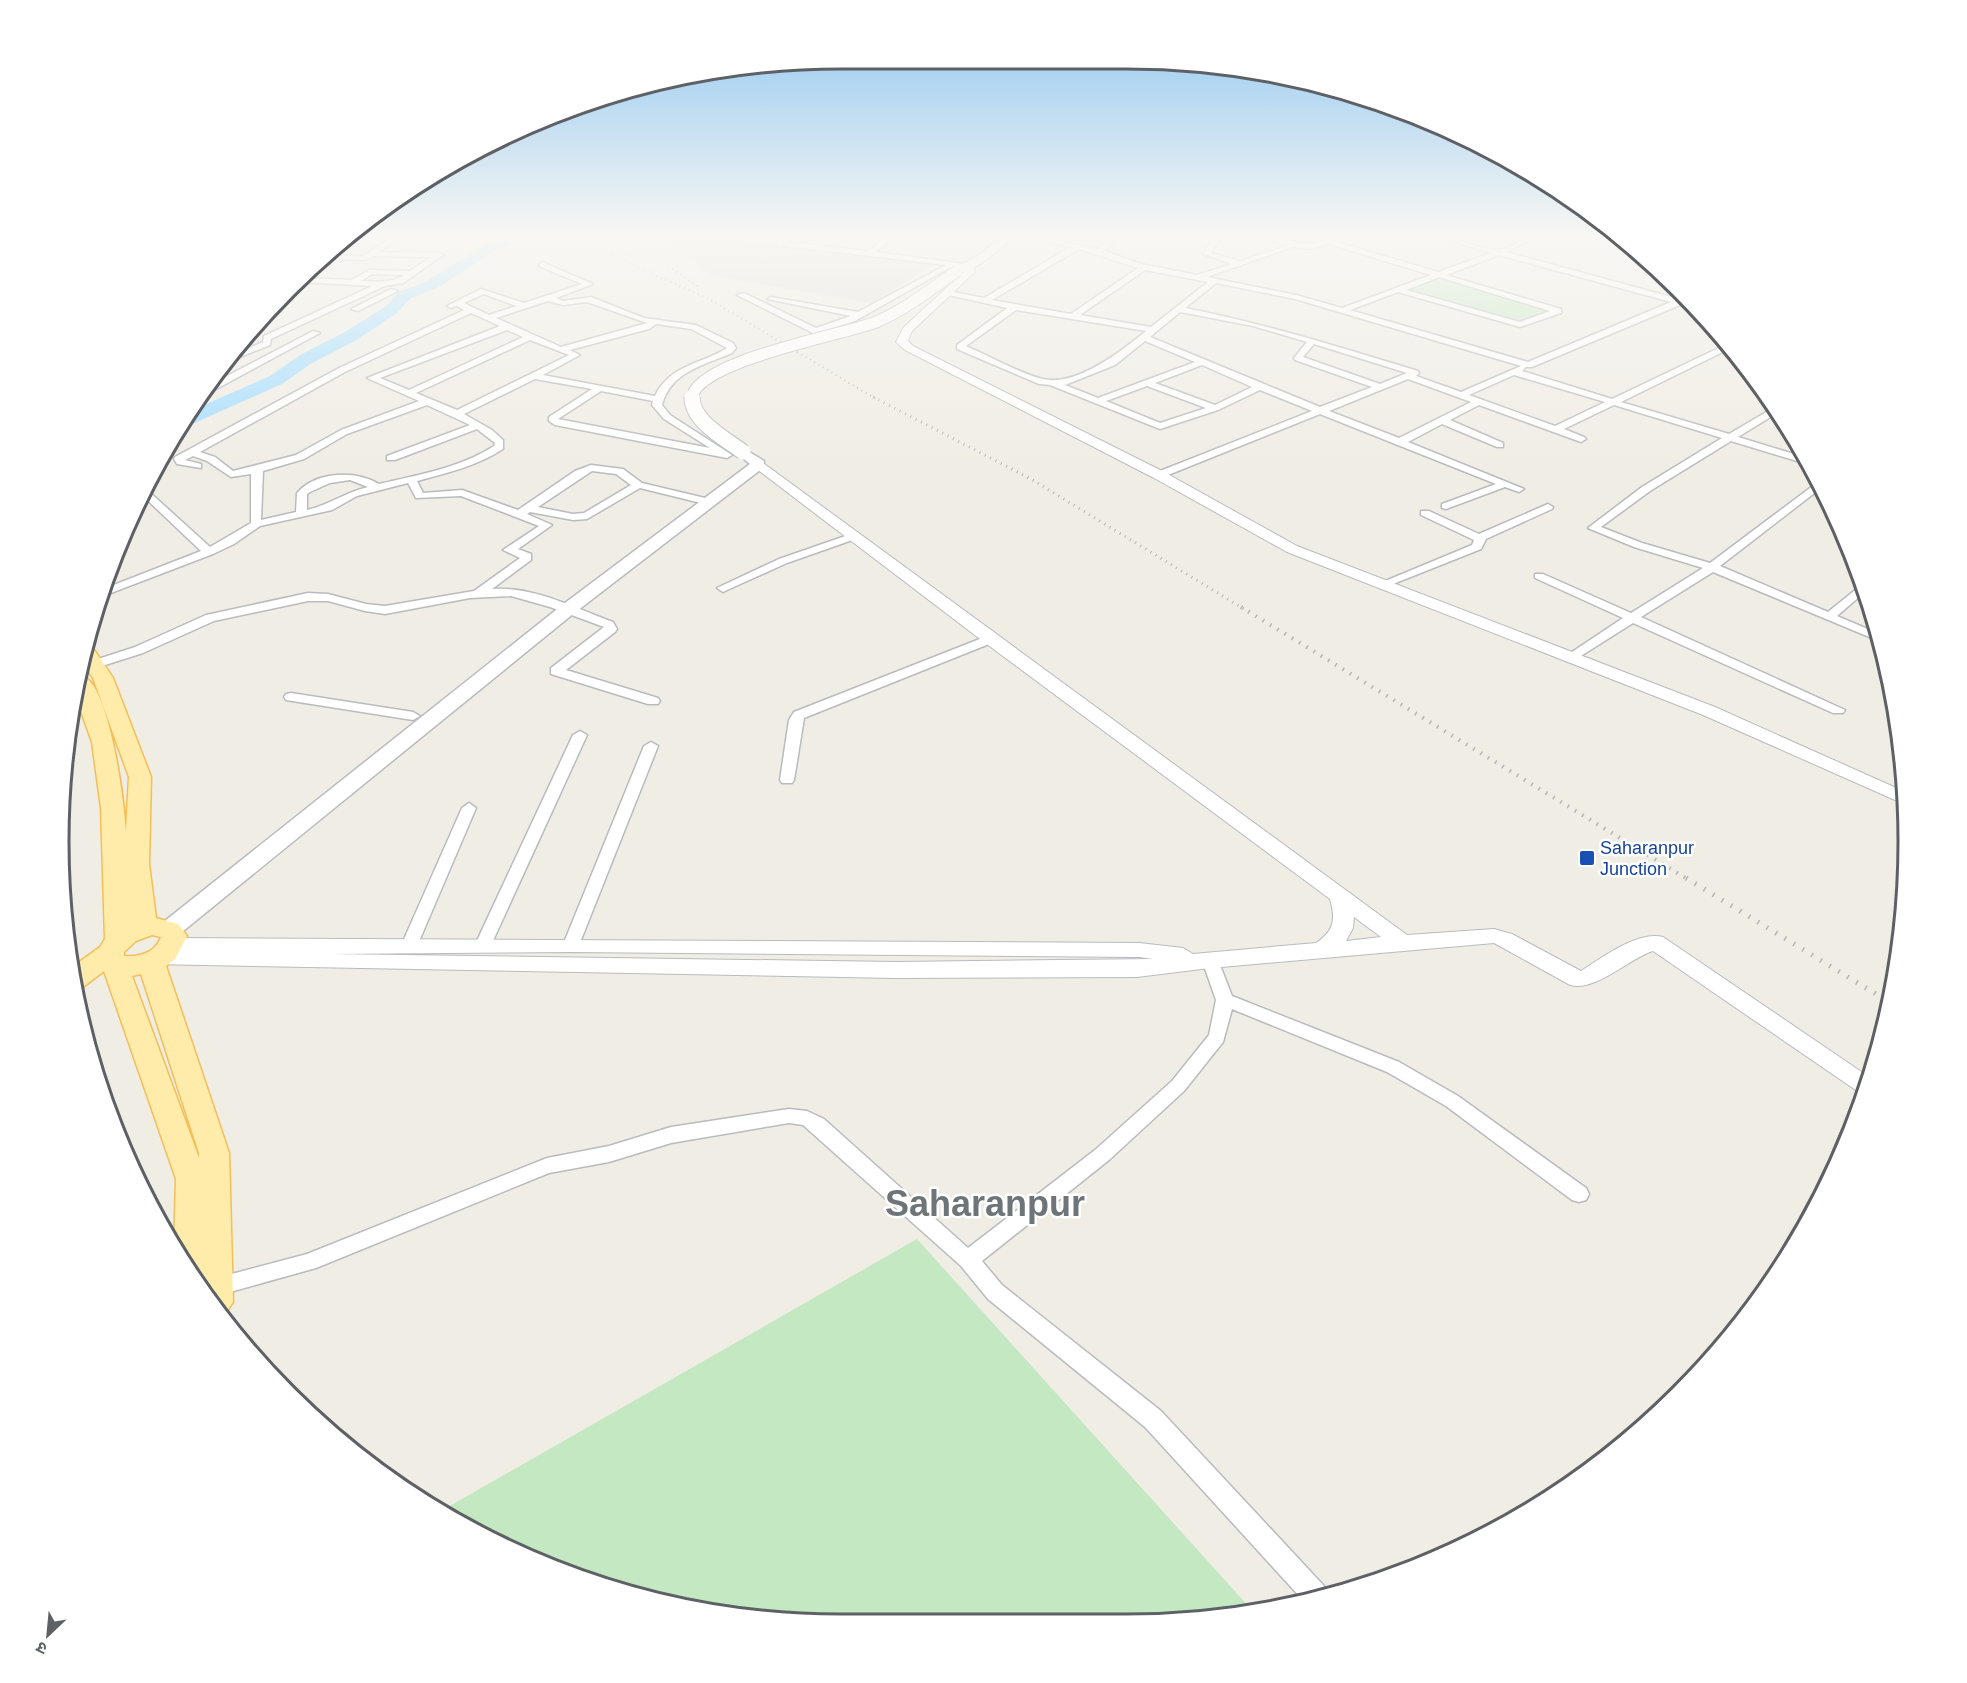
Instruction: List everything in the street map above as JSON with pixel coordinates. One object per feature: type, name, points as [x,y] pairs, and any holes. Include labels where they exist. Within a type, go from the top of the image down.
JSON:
[{"type":"main road","points":[[114,952],[130,967],[413,716],[738,479],[751,458],[696,414],[691,402],[693,389],[705,377],[714,371],[739,362],[843,334],[876,322],[888,315]]},
{"type":"main road","points":[[81,975],[114,952],[158,941],[560,608],[623,553],[701,500],[738,479]]},
{"type":"main road","points":[[89,669],[103,678],[140,777],[137,864],[214,1153],[216,1294]]},
{"type":"main road","points":[[85,686],[83,706],[108,758],[114,952],[191,1179],[190,1257]]},
{"type":"street","points":[[244,353],[266,342],[267,338],[317,315]]},
{"type":"street","points":[[197,466],[179,460],[342,370],[460,315]]},
{"type":"street","points":[[457,414],[576,355],[480,315]]},
{"type":"street","points":[[488,318],[497,315]]},
{"type":"street","points":[[628,315],[642,320],[693,327],[732,348],[681,371],[665,385],[657,405],[667,417],[727,455]]},
{"type":"street","points":[[778,315],[810,331],[820,330],[859,315]]},
{"type":"street","points":[[923,315],[907,330],[902,342],[905,345],[1159,476],[1292,549],[1572,656],[1792,746],[1896,794]]},
{"type":"street","points":[[1004,315],[960,347],[1042,382],[1054,384],[1160,426],[1215,408],[1260,387]]},
{"type":"street","points":[[1064,315],[1150,334],[1201,363],[1398,443],[1519,489]]},
{"type":"street","points":[[1054,384],[1112,363],[1172,315]]},
{"type":"street","points":[[1159,476],[1322,412],[1415,372],[1254,324],[1206,315]]},
{"type":"street","points":[[1357,315],[1529,365]]},
{"type":"street","points":[[1484,315],[1520,325],[1548,315]]},
{"type":"street","points":[[1462,395],[1649,315]]},
{"type":"street","points":[[563,349],[640,328],[656,321]]},
{"type":"street","points":[[372,378],[506,327]]},
{"type":"street","points":[[220,384],[316,333]]},
{"type":"street","points":[[410,393],[530,337]]},
{"type":"street","points":[[230,370],[279,346],[255,340]]},
{"type":"street","points":[[1312,341],[1298,358],[1381,387]]},
{"type":"street","points":[[1555,430],[1721,350]]},
{"type":"street","points":[[1099,401],[1201,363]]},
{"type":"street","points":[[111,590],[209,552],[230,542],[256,524],[328,508],[353,494],[412,481],[452,469],[495,450],[500,442],[457,414],[372,378],[342,370]]},
{"type":"street","points":[[1515,372],[1797,458]]},
{"type":"street","points":[[535,376],[658,399]]},
{"type":"street","points":[[1408,376],[1581,439]]},
{"type":"street","points":[[1148,382],[1215,408]]},
{"type":"street","points":[[600,388],[552,419],[558,423],[751,458],[990,639],[1403,943]]},
{"type":"street","points":[[192,452],[211,459],[228,473],[259,469],[300,457],[344,432],[428,401]]},
{"type":"street","points":[[1398,443],[1480,401]]},
{"type":"street","points":[[1769,414],[1646,489],[1593,528],[1638,545],[1712,567],[1870,634]]},
{"type":"street","points":[[1441,420],[1500,445]]},
{"type":"street","points":[[391,458],[477,426]]},
{"type":"street","points":[[524,511],[579,473],[591,468],[619,471],[638,485],[701,500]]},
{"type":"street","points":[[256,524],[255,481],[256,472],[259,469]]},
{"type":"street","points":[[302,514],[302,494],[309,488],[349,477],[363,480],[377,488]]},
{"type":"street","points":[[412,481],[420,496],[462,493],[524,511],[573,517],[588,516],[638,485]]},
{"type":"street","points":[[1446,506],[1504,484]]},
{"type":"street","points":[[1572,656],[1634,619],[1712,567],[1813,490]]},
{"type":"street","points":[[150,497],[209,552]]},
{"type":"street","points":[[1425,513],[1479,538],[1548,507]]},
{"type":"street","points":[[477,594],[527,558],[527,556],[509,550],[547,525],[524,511]]},
{"type":"street","points":[[723,588],[783,561],[854,536]]},
{"type":"street","points":[[1384,584],[1477,547],[1479,538]]},
{"type":"street","points":[[1539,576],[1838,710]]},
{"type":"street","points":[[89,667],[139,650],[210,618],[308,597],[323,596],[363,608],[385,610],[477,594],[509,592],[611,627],[556,670],[653,701]]},
{"type":"street","points":[[1829,616],[1857,593]]},
{"type":"street","points":[[787,780],[796,720],[799,715],[990,639]]},
{"type":"street","points":[[291,697],[413,716]]},
{"type":"street","points":[[483,945],[580,735]]},
{"type":"street","points":[[571,945],[651,746]]},
{"type":"street","points":[[409,946],[469,808]]},
{"type":"street","points":[[1321,950],[1336,941],[1343,927],[1345,913],[1339,896]]},
{"type":"street","points":[[158,941],[896,970],[1137,969],[1210,960],[1494,936],[1505,939],[1570,976],[1584,979],[1631,950],[1656,942],[1859,1082]]},
{"type":"street","points":[[158,941],[251,947],[571,945],[1139,950],[1210,960]]},
{"type":"street","points":[[968,1260],[1102,1155],[1178,1086],[1217,1037],[1225,1000],[1210,960]]},
{"type":"street","points":[[1225,1000],[1394,1067],[1452,1101],[1579,1194]]},
{"type":"street","points":[[216,1295],[309,1262],[547,1166],[609,1154],[671,1136],[789,1116],[807,1118],[817,1124],[968,1260],[995,1292],[1154,1419],[1311,1591]]},
{"type":"green space","points":[[1498,315],[1544,315],[1527,322]]},
{"type":"green space","points":[[917,1239],[1246,1604],[1176,1612],[1126,1614],[842,1614],[741,1607],[642,1588],[593,1573],[500,1534],[448,1507]]},
{"type":"waterway","points":[[197,415],[276,380],[306,359],[349,337],[384,315]]},
{"type":"railway","points":[[735,315],[876,399]]},
{"type":"railway","points":[[873,397],[1031,479],[1244,609]]},
{"type":"railway","points":[[1241,607],[1689,880]]},
{"type":"railway","points":[[1686,878],[1882,998]]},
{"type":"place","name":"Saharanpur Junction","points":[[1587,858]]},
{"type":"district","name":"Saharanpur","points":[[985,1203]]}]
